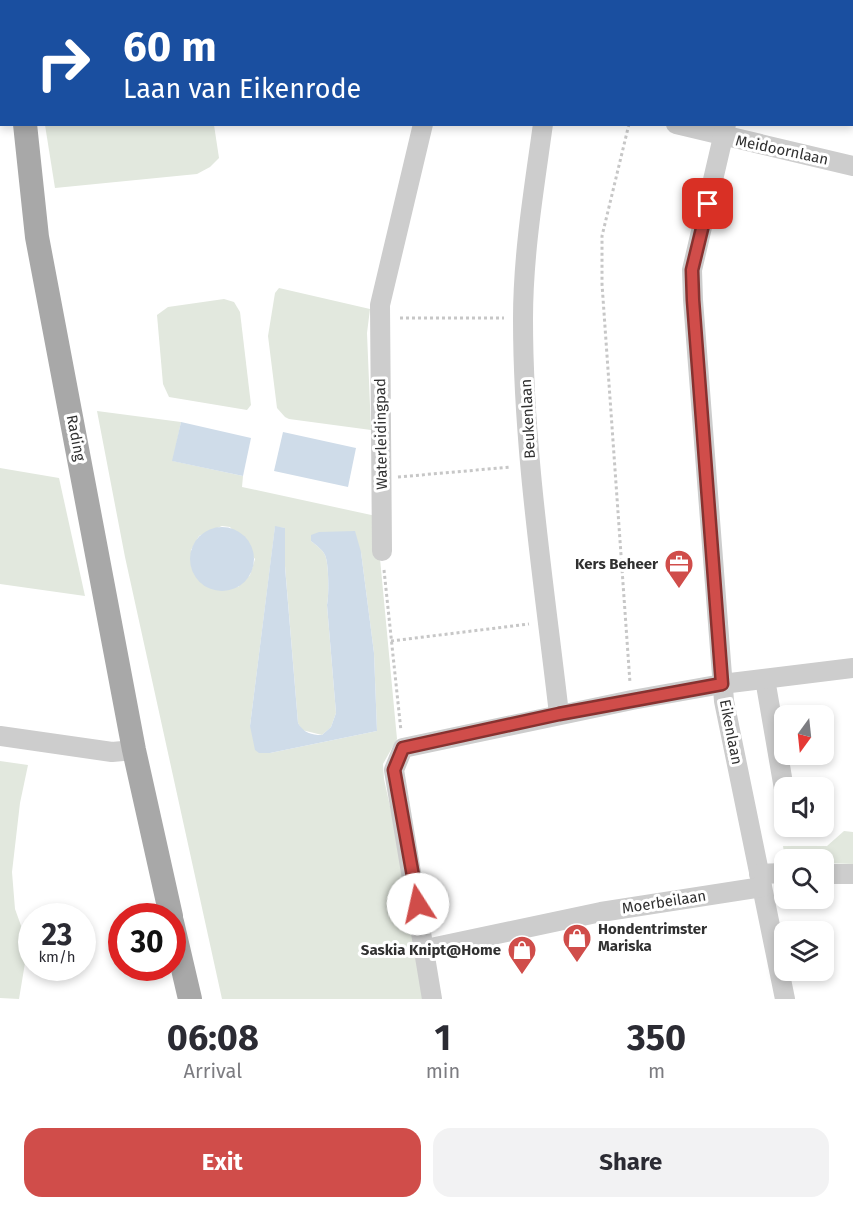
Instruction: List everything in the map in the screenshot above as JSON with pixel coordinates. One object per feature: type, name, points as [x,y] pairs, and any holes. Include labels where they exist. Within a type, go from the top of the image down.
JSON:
[{"type":"main road","name":"Rading","points":[[25,126],[37,237],[134,750],[168,903]]},
{"type":"main road","points":[[186,981],[190,999]]},
{"type":"street","name":"Waterleidingpad","points":[[382,550],[380,305],[423,126]]},
{"type":"street","name":"Beukenlaan","points":[[543,126],[529,223],[523,318],[531,465],[559,714]]},
{"type":"street","name":"Meidoornlaan","points":[[690,126],[724,131],[853,166]]},
{"type":"street","name":"Eikenlaan","points":[[724,131],[692,270],[722,684],[784,999]]},
{"type":"street","points":[[432,999],[426,949],[394,770],[403,748],[559,714],[722,684],[853,668]]},
{"type":"street","points":[[765,679],[782,777]]},
{"type":"street","points":[[0,736],[112,752],[134,750]]},
{"type":"street","points":[[834,874],[853,874]]},
{"type":"street","points":[[760,880],[774,876]]},
{"type":"street","name":"Moerbeilaan","points":[[426,949],[760,880]]},
{"type":"path","points":[[628,126],[602,236],[602,272],[632,700]]},
{"type":"path","points":[[380,318],[523,318]]},
{"type":"path","points":[[382,479],[531,465]]},
{"type":"path","points":[[382,550],[403,748]]},
{"type":"path","points":[[391,641],[549,622]]},
{"type":"shaded area","points":[[45,126],[214,126],[219,158],[210,167],[197,174],[55,188]]},
{"type":"shaded area","points":[[279,288],[370,309],[367,333],[371,430],[289,419],[277,408],[268,336],[275,293]]},
{"type":"shaded area","points":[[224,299],[234,302],[240,312],[251,405],[247,410],[169,397],[163,384],[157,315],[168,307]]},
{"type":"shaded area","points":[[97,411],[181,422],[173,461],[243,476],[242,487],[376,516],[397,739],[383,764],[384,779],[396,834],[423,999],[222,999],[125,557]],"holes":[[[222,526],[230,527],[255,559],[250,575],[238,587],[191,550],[199,536]],[[275,527],[285,528],[285,566],[298,723],[302,730],[322,735],[331,727],[336,713],[327,605],[327,565],[324,553],[311,541],[361,552],[374,653],[377,731],[270,753],[250,726]]]},
{"type":"shaded area","points":[[0,468],[59,478],[85,596],[0,584]]},
{"type":"shaded area","points":[[0,761],[28,765],[20,803],[12,872],[15,909],[18,917],[18,981],[22,981],[19,999],[0,998]]},
{"type":"shaded area","points":[[844,831],[853,832],[853,864],[834,863],[834,849],[783,849],[783,846],[827,846]]},
{"type":"water","points":[[181,422],[251,438],[243,476],[172,461]]},
{"type":"water","points":[[283,432],[356,448],[348,487],[274,471]]},
{"type":"water","points":[[275,526],[285,528],[285,567],[298,723],[305,731],[318,735],[322,735],[331,727],[336,713],[327,605],[327,565],[324,553],[311,541],[311,535],[319,532],[355,531],[361,552],[374,653],[377,731],[270,753],[259,753],[255,750],[250,726]]},
{"type":"water","points":[[216,527],[228,527],[245,536],[252,547],[254,559],[252,571],[245,582],[228,591],[216,591],[204,586],[195,577],[190,565],[190,553],[195,541],[204,532]]},
{"type":"place","name":"Kers Beheer","points":[[679,590]]},
{"type":"place","name":"Hondentrimster Mariska","points":[[577,964]]},
{"type":"place","name":"Saskia Knipt@Home","points":[[522,976]]},
{"type":"route","points":[[418,904],[394,770],[403,748],[559,714],[722,684],[692,270],[708,204]]}]
